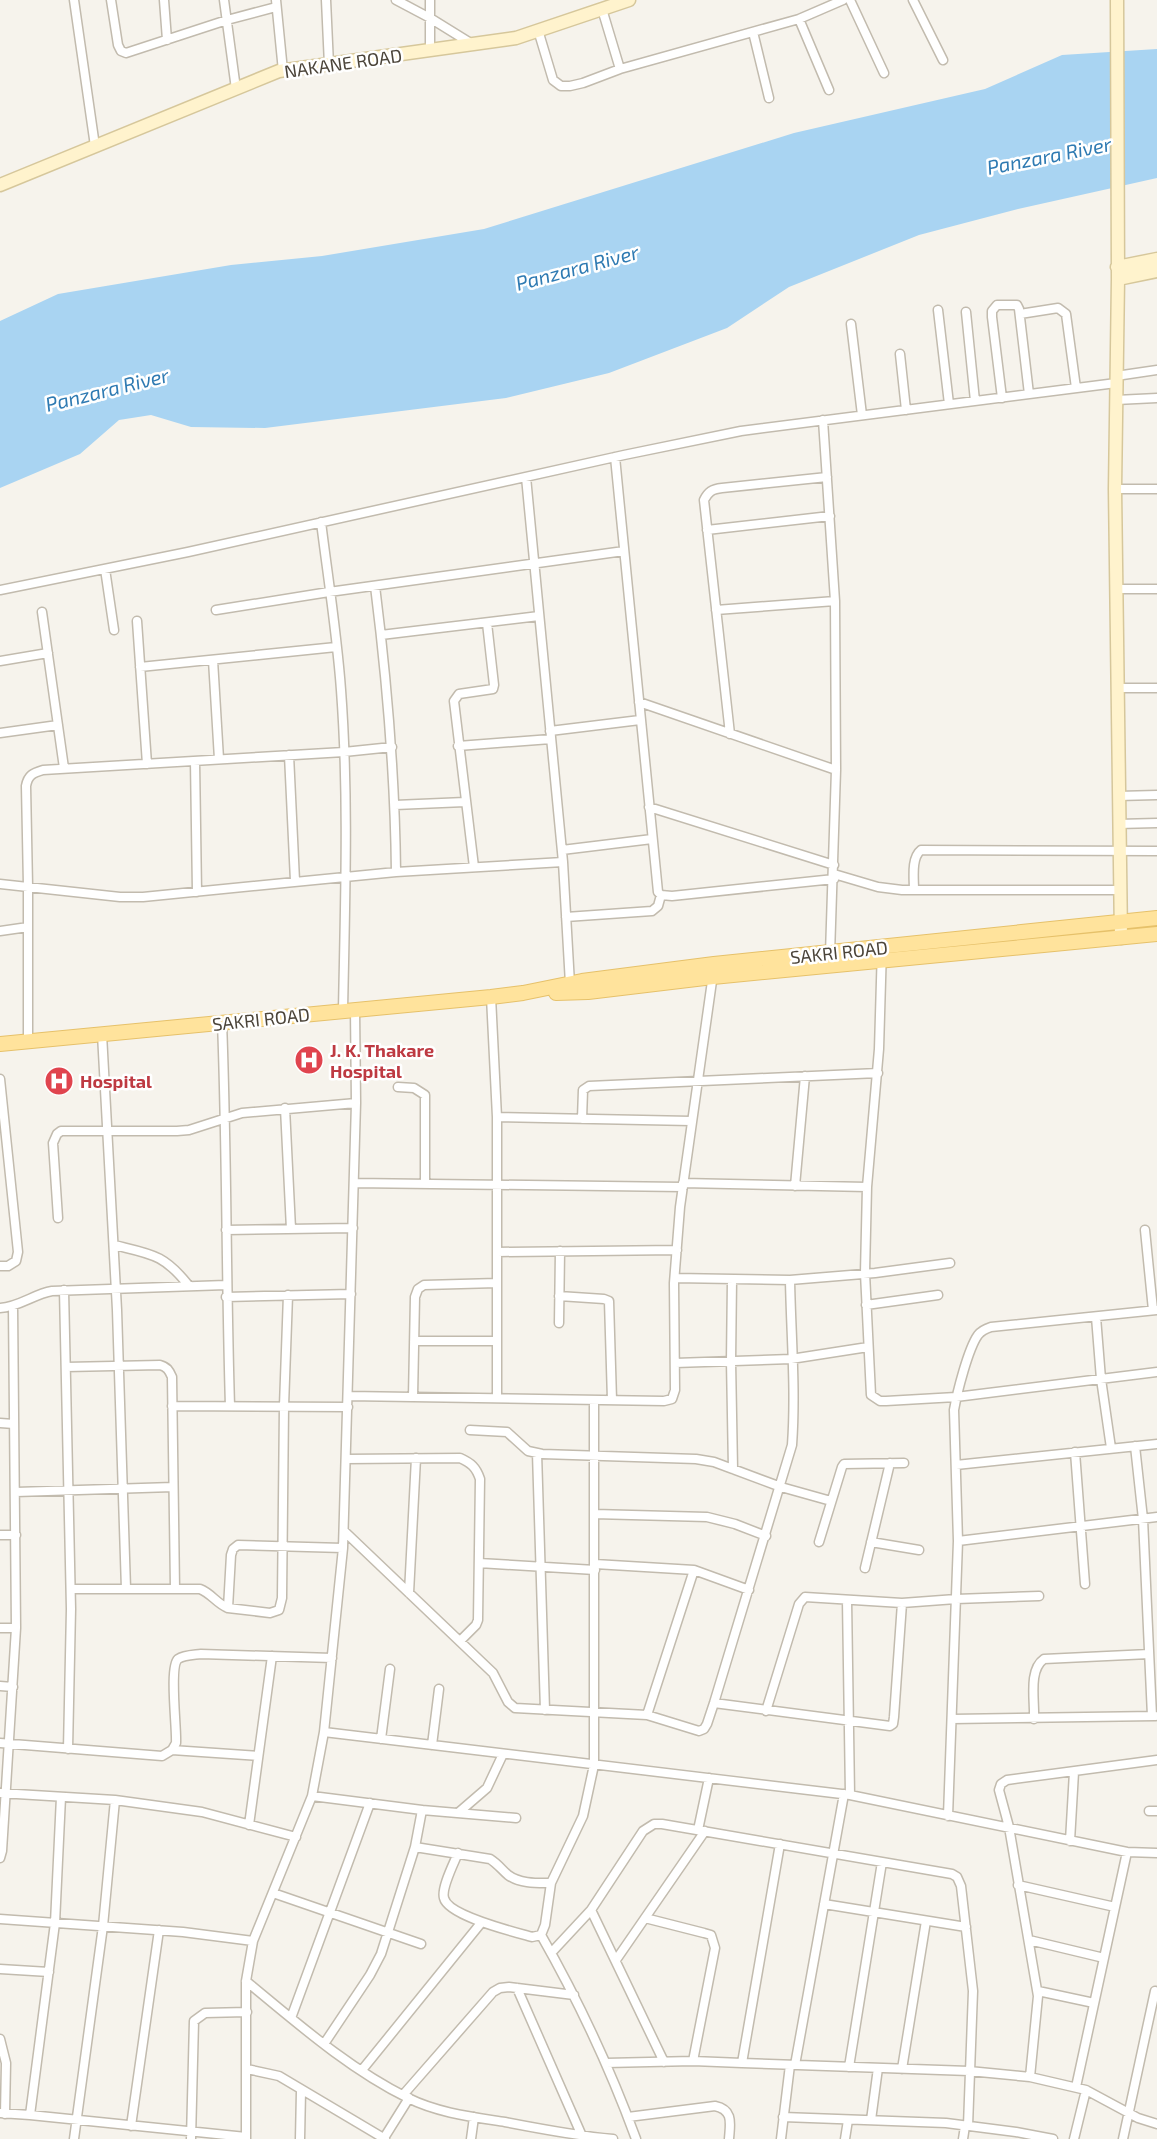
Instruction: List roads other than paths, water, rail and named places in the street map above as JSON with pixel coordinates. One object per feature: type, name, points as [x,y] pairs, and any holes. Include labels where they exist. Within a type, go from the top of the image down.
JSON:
[{"type":"main road","name":"SAKRI ROAD","points":[[881,954],[1157,918]]},
{"type":"main road","name":"SAKRI ROAD","points":[[0,1044],[491,997],[570,984],[881,954],[1157,934]]},
{"type":"main road","name":"SAKRI ROAD","points":[[522,993],[588,992],[714,971]]},
{"type":"street","points":[[74,0],[95,146]]},
{"type":"street","points":[[111,0],[118,45],[121,51],[126,53],[276,4],[283,71]]},
{"type":"street","points":[[164,0],[167,40]]},
{"type":"street","points":[[224,0],[236,89]]},
{"type":"street","points":[[327,0],[329,64]]},
{"type":"street","points":[[396,0],[472,44]]},
{"type":"street","points":[[430,0],[430,50]]},
{"type":"street","name":"NAKANE ROAD","points":[[0,185],[283,71],[516,38],[606,5],[629,0]]},
{"type":"street","points":[[538,30],[553,80],[561,86],[583,83],[620,69],[799,19],[843,0]]},
{"type":"street","points":[[850,0],[884,73]]},
{"type":"street","points":[[913,0],[943,60]]},
{"type":"street","points":[[1117,3],[1118,273],[1115,489],[1118,852],[1121,938]]},
{"type":"street","points":[[606,5],[620,69]]},
{"type":"street","points":[[799,19],[828,90]]},
{"type":"street","points":[[753,32],[769,98]]},
{"type":"street","points":[[1118,273],[1157,259]]},
{"type":"street","points":[[1118,273],[1157,271]]},
{"type":"street","points":[[1002,398],[992,311],[997,305],[1017,305],[1029,394]]},
{"type":"street","points":[[1020,314],[1058,308],[1066,314],[1076,388]]},
{"type":"street","points":[[938,310],[949,404]]},
{"type":"street","points":[[966,312],[975,401]]},
{"type":"street","points":[[851,324],[862,415]]},
{"type":"street","points":[[900,354],[906,410]]},
{"type":"street","points":[[0,590],[741,431],[1076,388],[1157,370]]},
{"type":"street","points":[[1116,400],[1157,398]]},
{"type":"street","points":[[823,420],[835,601],[836,770],[830,959]]},
{"type":"street","points":[[566,916],[652,911],[658,906],[661,895],[656,887],[615,457]]},
{"type":"street","points":[[526,477],[562,850],[570,984]]},
{"type":"street","points":[[730,734],[704,500],[713,489],[827,477]]},
{"type":"street","points":[[1115,489],[1157,489]]},
{"type":"street","points":[[706,530],[830,516]]},
{"type":"street","points":[[0,2039],[6,2063],[2,2113],[131,2126],[191,2135],[246,2138],[246,1981],[253,1941],[312,1796],[324,1732],[344,1531],[356,1103],[349,1010],[341,688],[321,522]]},
{"type":"street","points":[[216,610],[329,591],[624,551]]},
{"type":"street","points":[[105,569],[114,630]]},
{"type":"street","points":[[375,586],[392,747],[396,805],[396,872]]},
{"type":"street","points":[[1116,589],[1157,588]]},
{"type":"street","points":[[716,610],[835,601]]},
{"type":"street","points":[[42,612],[64,768]]},
{"type":"street","points":[[381,635],[539,616]]},
{"type":"street","points":[[137,621],[147,764]]},
{"type":"street","points":[[474,867],[454,706],[456,696],[490,690],[494,685],[487,623]]},
{"type":"street","points":[[140,667],[336,647]]},
{"type":"street","points":[[0,661],[48,652]]},
{"type":"street","points":[[213,660],[219,759]]},
{"type":"street","points":[[1117,688],[1157,688]]},
{"type":"street","points":[[639,702],[836,770]]},
{"type":"street","points":[[458,746],[551,735],[640,720]]},
{"type":"street","points":[[0,733],[58,725]]},
{"type":"street","points":[[28,1041],[26,786],[28,778],[33,773],[64,768],[344,752],[392,747]]},
{"type":"street","points":[[290,755],[295,881]]},
{"type":"street","points":[[195,761],[197,892]]},
{"type":"street","points":[[1118,796],[1157,795]]},
{"type":"street","points":[[396,805],[465,802]]},
{"type":"street","points":[[648,807],[878,886],[914,890],[1119,890]]},
{"type":"street","points":[[1118,824],[1157,823]]},
{"type":"street","points":[[562,850],[652,839]]},
{"type":"street","points":[[914,890],[915,859],[916,854],[921,850],[1157,851]]},
{"type":"street","points":[[0,885],[130,898],[396,872],[563,862]]},
{"type":"street","points":[[661,895],[672,896],[834,872]]},
{"type":"street","points":[[0,932],[28,927]]},
{"type":"street","points":[[881,954],[878,1073],[867,1187],[865,1273],[870,1389],[874,1398],[886,1401],[956,1397],[1157,1372]]},
{"type":"street","points":[[348,1396],[612,1401],[672,1399],[675,1390],[675,1278],[683,1185],[714,971]]},
{"type":"street","points":[[491,997],[496,1117],[497,1398]]},
{"type":"street","points":[[222,1022],[226,1117],[226,1297],[230,1406]]},
{"type":"street","points":[[102,1034],[116,1287],[126,1589]]},
{"type":"street","points":[[582,1119],[584,1090],[589,1086],[878,1073]]},
{"type":"street","points":[[795,1186],[805,1076]]},
{"type":"street","points":[[0,1079],[18,1252],[16,1261],[8,1266],[0,1266]]},
{"type":"street","points":[[398,1088],[414,1088],[424,1095],[425,1183]]},
{"type":"street","points":[[58,1218],[54,1138],[57,1134],[66,1131],[189,1130],[226,1117],[259,1110],[356,1103]]},
{"type":"street","points":[[285,1108],[291,1229]]},
{"type":"street","points":[[496,1117],[691,1121]]},
{"type":"street","points":[[354,1183],[867,1187]]},
{"type":"street","points":[[226,1230],[353,1228]]},
{"type":"street","points":[[948,1816],[958,1541],[954,1410],[973,1344],[980,1332],[985,1329],[1155,1310],[1145,1230]]},
{"type":"street","points":[[114,1245],[164,1259],[175,1268],[189,1286]]},
{"type":"street","points":[[497,1252],[677,1250]]},
{"type":"street","points":[[559,1323],[560,1251]]},
{"type":"street","points":[[675,1278],[790,1280],[950,1263]]},
{"type":"street","points":[[732,1280],[733,1469]]},
{"type":"street","points":[[344,1531],[493,1673],[508,1702],[515,1708],[647,1715],[699,1731],[704,1729],[714,1704],[792,1445],[795,1409],[791,1359],[790,1280]]},
{"type":"street","points":[[413,1397],[415,1297],[418,1289],[424,1285],[496,1283]]},
{"type":"street","points":[[0,1308],[13,1306],[38,1293],[64,1290],[226,1285]]},
{"type":"street","points":[[64,1290],[71,1589],[68,1749]]},
{"type":"street","points":[[226,1297],[351,1294]]},
{"type":"street","points":[[71,1589],[200,1589],[228,1608],[270,1613],[279,1610],[282,1598],[284,1406],[288,1295]]},
{"type":"street","points":[[559,1296],[604,1299],[609,1302],[612,1401]]},
{"type":"street","points":[[866,1305],[938,1296]]},
{"type":"street","points":[[0,1858],[4,1744],[13,1687],[16,1628],[13,1306]]},
{"type":"street","points":[[1096,1317],[1101,1379],[1111,1448]]},
{"type":"street","points":[[414,1341],[496,1341]]},
{"type":"street","points":[[675,1363],[791,1359],[868,1347]]},
{"type":"street","points":[[66,1367],[160,1365],[165,1366],[172,1377],[175,1589]]},
{"type":"street","points":[[594,1400],[594,1765],[583,1816],[551,1883],[545,1924],[541,1935],[574,1995],[606,2063],[636,2139]]},
{"type":"street","points":[[172,1406],[348,1407]]},
{"type":"street","points":[[0,1424],[14,1424]]},
{"type":"street","points":[[470,1430],[507,1432],[528,1451],[537,1453],[696,1459],[831,1501]]},
{"type":"street","points":[[956,1465],[1157,1444]]},
{"type":"street","points":[[952,1719],[1154,1716],[1150,1688],[1143,1519],[1135,1446]]},
{"type":"street","points":[[1075,1452],[1085,1584]]},
{"type":"street","points":[[537,1453],[545,1710]]},
{"type":"street","points":[[409,1593],[416,1458]]},
{"type":"street","points":[[346,1459],[460,1458],[470,1462],[477,1470],[480,1479],[478,1620],[460,1641]]},
{"type":"street","points":[[865,1568],[890,1463]]},
{"type":"street","points":[[819,1542],[844,1464],[904,1463]]},
{"type":"street","points":[[16,1492],[173,1487]]},
{"type":"street","points":[[594,1514],[707,1517],[735,1524],[766,1536]]},
{"type":"street","points":[[958,1541],[1157,1517]]},
{"type":"street","points":[[0,1534],[16,1535]]},
{"type":"street","points":[[871,1542],[919,1550]]},
{"type":"street","points":[[228,1608],[231,1555],[233,1549],[238,1545],[343,1548]]},
{"type":"street","points":[[479,1563],[539,1567],[694,1570],[749,1590]]},
{"type":"street","points":[[647,1715],[694,1570]]},
{"type":"street","points":[[766,1711],[801,1600],[809,1597],[902,1604],[956,1599],[1039,1596]]},
{"type":"street","points":[[781,2139],[792,2065],[833,1854],[847,1795],[849,1722],[847,1600]]},
{"type":"street","points":[[714,1704],[890,1726],[893,1724],[902,1604]]},
{"type":"street","points":[[0,1628],[16,1628]]},
{"type":"street","points":[[4,1744],[162,1756],[172,1750],[176,1743],[174,1666],[178,1660],[186,1656],[201,1654],[332,1658]]},
{"type":"street","points":[[1034,1719],[1035,1672],[1038,1664],[1044,1659],[1149,1654]]},
{"type":"street","points":[[249,1825],[272,1656]]},
{"type":"street","points":[[381,1739],[390,1669]]},
{"type":"street","points":[[1150,1688],[1157,1681]]},
{"type":"street","points":[[0,1686],[13,1687]]},
{"type":"street","points":[[432,1745],[439,1689]]},
{"type":"street","points":[[324,1732],[847,1795],[1127,1852],[1157,1853]]},
{"type":"street","points":[[172,1750],[258,1756]]},
{"type":"street","points":[[458,1813],[487,1788],[503,1754]]},
{"type":"street","points":[[1030,2077],[1038,1991],[1009,1827],[999,1790],[1001,1784],[1007,1780],[1157,1760]]},
{"type":"street","points":[[1070,1840],[1074,1772]]},
{"type":"street","points":[[616,1960],[701,1831],[709,1778]]},
{"type":"street","points":[[3,1794],[115,1800],[202,1812],[296,1838]]},
{"type":"street","points":[[312,1796],[422,1810],[516,1818]]},
{"type":"street","points":[[30,2115],[56,1923],[61,1797]]},
{"type":"street","points":[[74,2139],[104,1926],[115,1800]]},
{"type":"street","points":[[291,2018],[370,1803]]},
{"type":"street","points":[[324,2044],[370,1975],[388,1934],[415,1847],[422,1810]]},
{"type":"street","points":[[551,1953],[591,1910],[643,1832],[654,1824],[952,1874],[957,1877],[961,1886],[972,1991],[967,2126],[963,2139]]},
{"type":"street","points":[[742,2063],[780,1844]]},
{"type":"street","points":[[415,1847],[490,1859],[508,1875],[519,1880],[551,1883]]},
{"type":"street","points":[[1074,2139],[1094,2003],[1127,1852]]},
{"type":"street","points":[[458,1853],[444,1890],[444,1898],[449,1905],[481,1923],[532,1937],[541,1935]]},
{"type":"street","points":[[849,2067],[882,1862]]},
{"type":"street","points":[[1018,1885],[1115,1907]]},
{"type":"street","points":[[273,1893],[421,1944]]},
{"type":"street","points":[[824,1905],[966,1927]]},
{"type":"street","points":[[591,1910],[664,2062]]},
{"type":"street","points":[[645,1918],[705,1933],[711,1935],[714,1940],[715,1948],[693,2061]]},
{"type":"street","points":[[0,1919],[159,1930],[253,1941]]},
{"type":"street","points":[[902,2069],[926,1921]]},
{"type":"street","points":[[362,2070],[481,1923]]},
{"type":"street","points":[[131,2126],[159,1930]]},
{"type":"street","points":[[1029,1940],[1104,1958]]},
{"type":"street","points":[[0,1969],[49,1972]]},
{"type":"street","points":[[246,1981],[324,2044],[406,2097],[449,2112],[592,2138],[613,2139]]},
{"type":"street","points":[[247,2069],[279,2076],[384,2139],[406,2097],[493,1992],[500,1988],[517,1988],[574,1995]]},
{"type":"street","points":[[517,1988],[582,2136]]},
{"type":"street","points":[[1038,1991],[1094,2003]]},
{"type":"street","points":[[1123,2139],[1155,1991]]},
{"type":"street","points":[[191,2135],[195,2021],[205,2013],[247,2012]]},
{"type":"street","points":[[606,2063],[693,2061],[969,2071],[1030,2077],[1081,2088],[1128,2113],[1157,2124]]},
{"type":"street","points":[[871,2120],[878,2068]]},
{"type":"street","points":[[300,2139],[301,2091]]},
{"type":"street","points":[[628,2117],[716,2106],[727,2111],[731,2119],[729,2139]]},
{"type":"street","points":[[471,2139],[474,2117]]},
{"type":"street","points":[[783,2117],[967,2126],[1053,2139]]},
{"type":"street","points":[[845,2139],[848,2120]]},
{"type":"water","name":"Panzara River","points":[[1157,49],[1157,178],[1018,209],[919,235],[789,287],[727,328],[609,373],[506,398],[265,428],[191,427],[151,415],[119,420],[80,454],[0,488],[0,321],[58,294],[231,265],[322,256],[484,229],[794,133],[985,89],[1062,55]]},
{"type":"place","name":"J. K. Thakare Hospital","points":[[309,1060]]},
{"type":"place","name":"Hospital","points":[[59,1081]]}]
